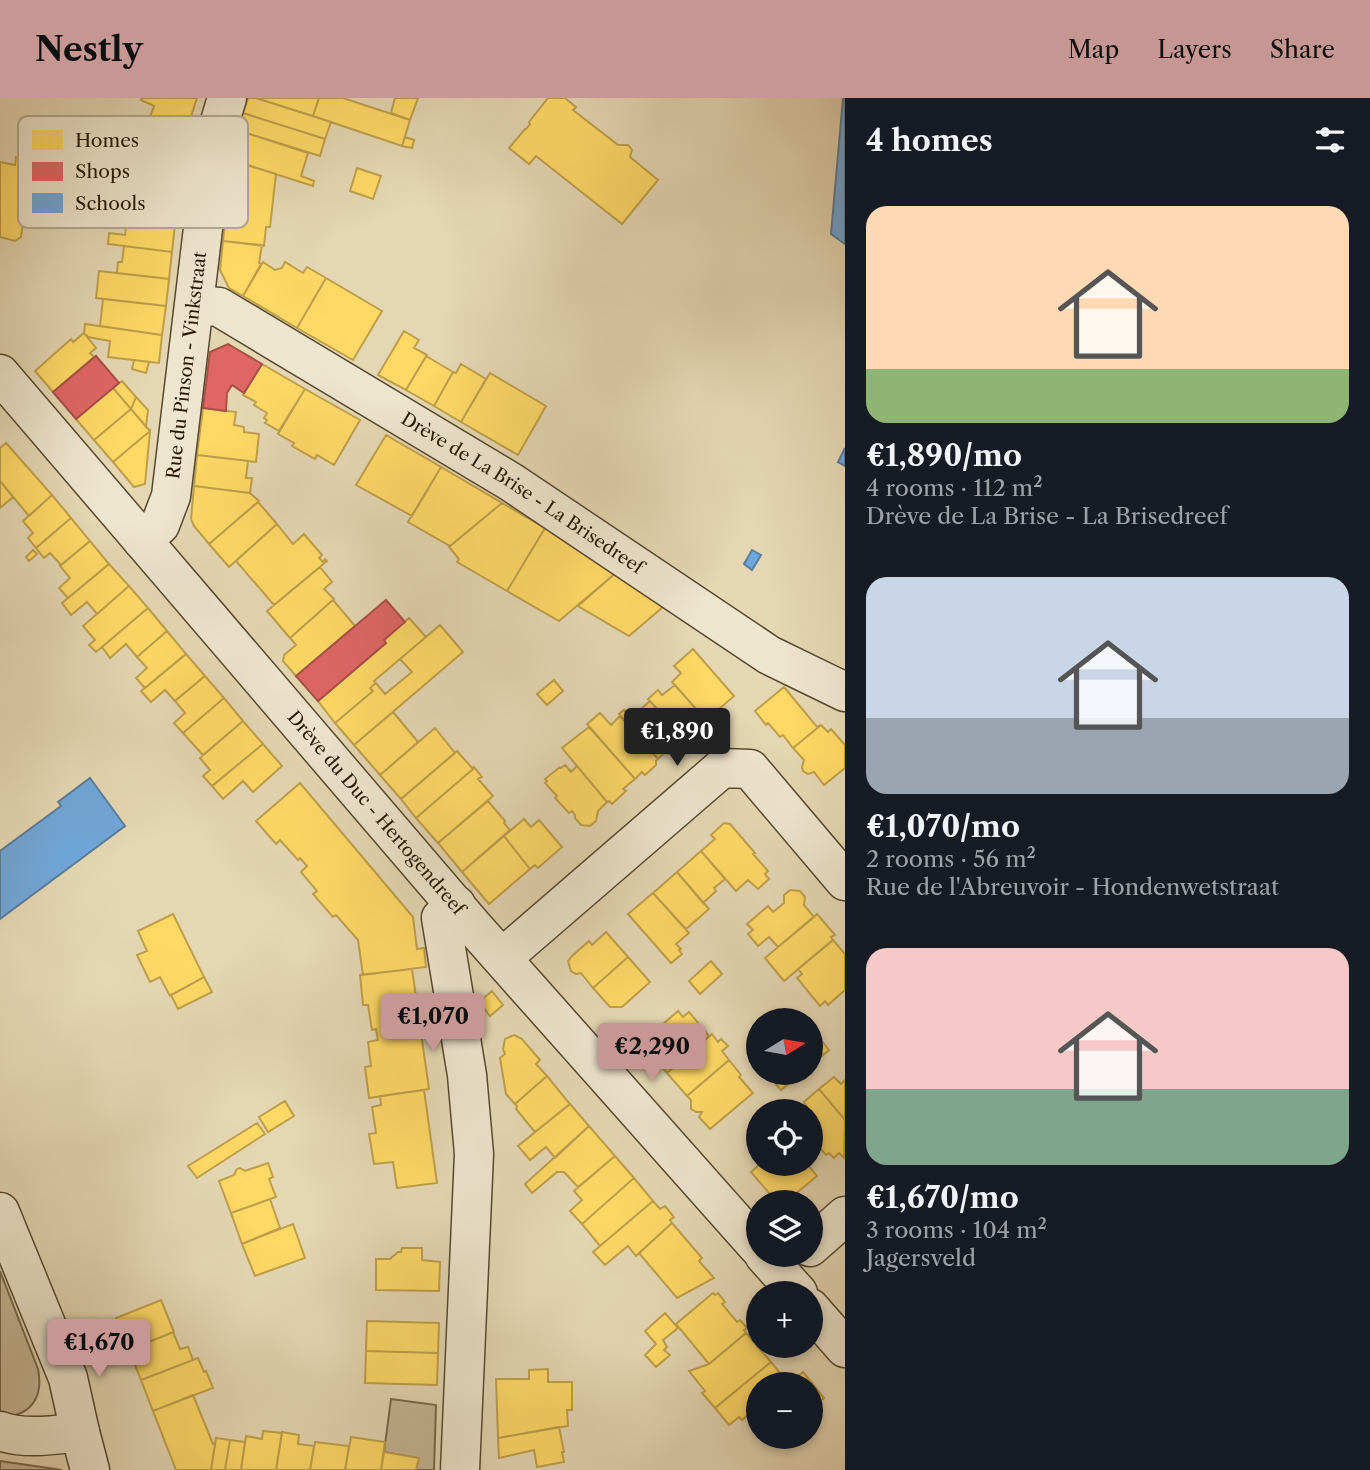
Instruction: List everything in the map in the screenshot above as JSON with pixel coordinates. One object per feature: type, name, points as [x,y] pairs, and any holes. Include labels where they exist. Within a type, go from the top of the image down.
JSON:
[{"type":"street","name":"Rue du Pinson - Vinkstraat","points":[[222,116],[227,98]]},
{"type":"street","name":"Rue du Pinson - Vinkstraat","points":[[142,540],[160,525],[171,496],[204,228]]},
{"type":"street","name":"Drève de La Brise - La Brisedreef","points":[[195,305],[219,307],[511,482],[769,654],[845,692]]},
{"type":"street","name":"Drève du Duc - Hertogendreef","points":[[0,374],[502,958],[746,1227]]},
{"type":"street","points":[[502,958],[722,768],[750,769],[845,881]]},
{"type":"street","points":[[456,905],[441,918],[467,1075],[474,1154],[460,1470]]},
{"type":"street","points":[[0,1212],[68,1378],[90,1470]]},
{"type":"street","points":[[823,1235],[845,1216]]},
{"type":"street","points":[[823,1323],[845,1348]]},
{"type":"street","points":[[0,1431],[43,1437],[80,1432]]},
{"type":"shaded area","points":[[0,1271],[38,1369],[39,1389],[37,1397],[27,1409],[19,1414],[0,1417]]},
{"type":"shaded area","points":[[391,1399],[436,1405],[434,1470],[416,1470],[418,1458],[384,1452]]},
{"type":"shaded area","points":[[0,1461],[62,1470],[0,1470]]},
{"type":"building: Homes","points":[[197,98],[191,116],[150,116],[154,106],[141,100]]},
{"type":"building: Homes","points":[[248,98],[256,98],[331,122],[325,139],[243,113]]},
{"type":"building: Homes","points":[[256,98],[319,98],[313,116]]},
{"type":"building: Homes","points":[[319,98],[343,98],[410,120],[402,146],[313,116]]},
{"type":"building: Homes","points":[[395,98],[418,98],[410,120],[391,113]]},
{"type":"building: Homes","points":[[548,98],[565,98],[576,107],[573,110],[618,145],[628,145],[632,150],[630,157],[658,180],[622,224],[536,156],[529,164],[509,148]]},
{"type":"building: Homes","points":[[243,113],[325,139],[320,156],[248,133],[248,116],[242,116]]},
{"type":"building: Homes","points":[[248,134],[308,153],[301,176],[314,181],[313,186],[248,165]]},
{"type":"building: Homes","points":[[405,137],[414,140],[412,148],[402,146]]},
{"type":"building: Homes","points":[[18,157],[18,228],[22,228],[21,237],[15,241],[0,237],[0,162],[15,165]]},
{"type":"building: Homes","points":[[248,165],[276,174],[270,227],[266,227],[264,246],[223,241],[224,228],[248,228]]},
{"type":"building: Homes","points":[[357,168],[381,176],[373,199],[350,191]]},
{"type":"building: Homes","points":[[126,228],[175,228],[172,252],[108,244],[109,233],[125,235]]},
{"type":"building: Homes","points":[[223,241],[262,245],[261,264],[243,296],[229,288],[220,270]]},
{"type":"building: Homes","points":[[124,246],[172,252],[169,279],[117,273]]},
{"type":"building: Homes","points":[[263,262],[275,270],[282,268],[285,262],[303,273],[307,267],[326,278],[297,328],[243,296]]},
{"type":"building: Homes","points":[[99,271],[169,279],[166,306],[96,298]]},
{"type":"building: Homes","points":[[326,278],[382,311],[353,360],[297,328]]},
{"type":"building: Homes","points":[[103,299],[166,306],[162,335],[100,326]]},
{"type":"building: Homes","points":[[85,324],[162,335],[159,363],[108,357],[110,341],[88,337],[84,333]]},
{"type":"building: Homes","points":[[404,331],[419,340],[414,348],[427,355],[406,390],[378,375]]},
{"type":"building: Homes","points":[[84,333],[96,348],[90,353],[94,357],[53,392],[35,371],[71,339],[73,342]]},
{"type":"building: Homes","points":[[426,356],[453,372],[434,406],[406,390]]},
{"type":"building: Homes","points":[[134,360],[149,362],[146,373],[132,369]]},
{"type":"building: Homes","points":[[262,364],[305,389],[279,431],[265,423],[267,413],[254,405],[256,402],[243,395]]},
{"type":"building: Homes","points":[[461,364],[486,379],[461,422],[434,406],[453,372],[456,373]]},
{"type":"building: Homes","points":[[490,373],[546,406],[518,455],[461,422]]},
{"type":"building: Homes","points":[[122,381],[136,397],[131,409],[113,388]]},
{"type":"building: Homes","points":[[113,388],[131,409],[94,440],[76,419]]},
{"type":"building: Homes","points":[[305,389],[360,420],[334,465],[317,455],[315,459],[292,446],[294,443],[278,434]]},
{"type":"building: Homes","points":[[136,397],[148,410],[146,427],[131,409]]},
{"type":"building: Homes","points":[[203,408],[236,412],[234,425],[244,427],[244,432],[259,434],[256,462],[197,455]]},
{"type":"building: Homes","points":[[131,409],[150,431],[113,462],[94,440]]},
{"type":"building: Homes","points":[[150,431],[145,484],[134,487],[113,462]]},
{"type":"building: Homes","points":[[386,435],[441,467],[412,516],[356,485]]},
{"type":"building: Homes","points":[[6,443],[52,495],[29,516],[0,481],[0,448]]},
{"type":"building: Homes","points":[[197,455],[248,461],[246,478],[252,478],[250,493],[194,486]]},
{"type":"building: Homes","points":[[441,467],[502,503],[450,546],[408,522]]},
{"type":"building: Homes","points":[[0,481],[13,497],[0,508]]},
{"type":"building: Homes","points":[[194,486],[250,493],[259,501],[209,544],[191,519]]},
{"type":"building: Homes","points":[[52,495],[71,518],[36,548],[28,538],[33,533],[23,521]]},
{"type":"building: Homes","points":[[258,502],[277,524],[229,567],[209,544]]},
{"type":"building: Homes","points":[[502,503],[545,528],[507,591],[457,562],[459,559],[449,547]]},
{"type":"building: Homes","points":[[71,518],[90,541],[61,565],[50,553],[44,558],[36,548]]},
{"type":"building: Homes","points":[[277,524],[293,544],[304,534],[322,555],[319,558],[323,562],[325,559],[327,561],[274,605],[236,561]]},
{"type":"building: Homes","points":[[545,528],[618,571],[559,621],[507,591]]},
{"type":"building: Homes","points":[[90,541],[109,564],[68,598],[59,588],[70,578],[60,566]]},
{"type":"building: Homes","points":[[33,550],[37,554],[29,561],[26,557]]},
{"type":"building: Homes","points":[[109,564],[129,586],[97,614],[87,602],[71,615],[62,603]]},
{"type":"building: Homes","points":[[320,567],[332,582],[324,589],[334,599],[290,638],[267,611]]},
{"type":"building: Homes","points":[[618,571],[670,601],[629,636],[578,606]]},
{"type":"building: Homes","points":[[129,586],[148,608],[96,652],[89,645],[95,640],[83,626]]},
{"type":"building: Homes","points":[[333,600],[355,626],[296,676],[283,661],[284,655],[296,645],[290,638]]},
{"type":"building: Homes","points":[[148,608],[167,631],[137,657],[126,644],[110,658],[102,647]]},
{"type":"building: Homes","points":[[409,618],[426,637],[374,681],[376,683],[370,688],[373,691],[335,723],[318,701],[386,643],[384,640]]},
{"type":"building: Homes","points":[[440,625],[463,652],[354,745],[335,723],[373,691],[370,688],[376,683],[385,694],[412,672],[400,659]]},
{"type":"building: Homes","points":[[167,631],[186,654],[145,688],[136,678],[147,668],[137,657]]},
{"type":"building: Homes","points":[[693,649],[734,696],[704,718],[672,682],[681,673],[674,666]]},
{"type":"building: Homes","points":[[186,654],[205,676],[175,701],[165,690],[151,702],[141,691]]},
{"type":"building: Homes","points":[[205,676],[224,698],[183,733],[174,723],[185,713],[175,701]]},
{"type":"building: Homes","points":[[554,680],[563,691],[547,705],[537,694]]},
{"type":"building: Homes","points":[[675,685],[704,718],[682,737],[648,699],[658,690],[662,695]]},
{"type":"building: Homes","points":[[784,687],[817,727],[821,725],[793,748],[783,735],[780,737],[768,723],[766,725],[755,711]]},
{"type":"building: Homes","points":[[224,698],[243,721],[203,755],[183,733]]},
{"type":"building: Homes","points":[[650,701],[682,737],[680,747],[672,754],[664,753],[658,759],[619,714],[624,710],[631,718]]},
{"type":"building: Homes","points":[[393,712],[418,742],[380,775],[354,745]]},
{"type":"building: Homes","points":[[600,713],[611,725],[620,716],[658,759],[656,765],[645,775],[642,772],[635,779],[587,724]]},
{"type":"building: Homes","points":[[243,721],[263,744],[212,786],[203,776],[210,770],[200,758]]},
{"type":"building: Homes","points":[[821,725],[828,732],[831,729],[845,745],[845,768],[824,785],[814,772],[808,774],[803,771],[804,760],[793,748]]},
{"type":"building: Homes","points":[[589,727],[635,779],[612,804],[607,802],[562,748]]},
{"type":"building: Homes","points":[[435,728],[455,753],[401,799],[380,775]]},
{"type":"building: Homes","points":[[263,744],[282,766],[253,792],[243,781],[223,799],[212,786]]},
{"type":"building: Homes","points":[[457,751],[473,769],[416,818],[401,799]]},
{"type":"building: Homes","points":[[565,765],[571,772],[577,766],[607,802],[598,811],[596,821],[590,826],[581,825],[572,811],[569,813],[545,783],[545,779]]},
{"type":"building: Homes","points":[[474,767],[482,777],[478,779],[493,796],[438,843],[416,818]]},
{"type":"building: Homes","points":[[300,783],[413,917],[417,949],[424,948],[426,967],[363,975],[358,940],[313,894],[317,891],[301,872],[307,866],[280,840],[276,844],[256,821]]},
{"type":"building: Homes","points":[[488,801],[510,830],[462,872],[438,843]]},
{"type":"building: Homes","points":[[524,819],[531,827],[539,820],[562,847],[538,868],[535,865],[530,869],[504,836]]},
{"type":"building: Homes","points":[[724,823],[730,824],[768,871],[765,874],[769,879],[758,889],[748,880],[736,891],[701,851],[715,839],[711,835]]},
{"type":"building: Homes","points":[[504,836],[530,869],[489,904],[462,872]]},
{"type":"building: Homes","points":[[701,851],[725,879],[703,903],[677,872]]},
{"type":"building: Homes","points":[[677,872],[709,909],[686,929],[653,893]]},
{"type":"building: Homes","points":[[790,890],[800,891],[805,897],[804,905],[814,917],[778,947],[769,937],[758,946],[748,934],[753,930],[747,924],[768,906],[773,912],[784,903],[784,895]]},
{"type":"building: Homes","points":[[653,893],[689,933],[676,944],[682,954],[671,963],[628,914]]},
{"type":"building: Homes","points":[[173,914],[204,977],[170,996],[160,977],[150,982],[137,955],[147,951],[138,931]]},
{"type":"building: Homes","points":[[817,914],[835,935],[831,937],[833,940],[784,981],[765,958]]},
{"type":"building: Homes","points":[[606,932],[628,957],[593,988],[581,973],[571,971],[568,961],[589,941],[592,945]]},
{"type":"building: Homes","points":[[833,940],[845,954],[845,990],[828,1005],[825,1001],[820,1006],[797,978],[802,974],[798,969]]},
{"type":"building: Homes","points":[[628,957],[650,982],[622,1007],[610,1007],[593,988]]},
{"type":"building: Homes","points":[[711,961],[722,974],[700,994],[689,981]]},
{"type":"building: Homes","points":[[412,969],[420,1025],[415,1025],[417,1034],[421,1033],[429,1089],[369,1098],[365,1067],[371,1066],[368,1042],[378,1040],[376,1029],[372,1030],[368,1005],[363,1005],[360,975]]},
{"type":"building: Homes","points":[[204,977],[212,992],[178,1009],[171,995]]},
{"type":"building: Homes","points":[[492,991],[503,1005],[490,1016],[479,1002]]},
{"type":"building: Homes","points":[[678,1011],[683,1017],[689,1012],[709,1036],[667,1073],[654,1057],[650,1058],[643,1053],[641,1043]]},
{"type":"building: Homes","points":[[712,1034],[718,1042],[721,1039],[728,1046],[722,1051],[729,1060],[687,1096],[667,1073]]},
{"type":"building: Homes","points":[[514,1035],[522,1039],[540,1060],[536,1064],[547,1076],[515,1104],[506,1094],[500,1058],[505,1054],[505,1039]]},
{"type":"building: Homes","points":[[823,1042],[829,1050],[823,1055]]},
{"type":"building: Homes","points":[[729,1060],[753,1093],[710,1129],[699,1117],[702,1112],[691,1109],[691,1100],[687,1096]]},
{"type":"building: Homes","points":[[547,1076],[570,1104],[535,1132],[515,1104]]},
{"type":"building: Homes","points":[[834,1077],[841,1084],[845,1080],[845,1120],[819,1089]]},
{"type":"building: Homes","points":[[819,1089],[845,1120],[844,1158],[839,1153],[834,1158],[823,1152],[823,1099],[807,1099]]},
{"type":"building: Homes","points":[[424,1090],[437,1183],[397,1188],[393,1162],[374,1164],[369,1134],[376,1133],[372,1107],[381,1105],[380,1096]]},
{"type":"building: Homes","points":[[285,1101],[294,1116],[268,1132],[259,1117]]},
{"type":"building: Homes","points":[[570,1104],[589,1126],[555,1158],[546,1147],[530,1160],[518,1146]]},
{"type":"building: Homes","points":[[257,1123],[265,1134],[197,1178],[188,1166]]},
{"type":"building: Homes","points":[[589,1126],[615,1156],[578,1187],[564,1172],[557,1172],[532,1193],[525,1184]]},
{"type":"building: Homes","points":[[615,1156],[634,1178],[582,1224],[570,1211],[582,1200],[574,1191]]},
{"type":"building: Homes","points":[[268,1163],[273,1177],[269,1179],[276,1197],[231,1213],[219,1181],[234,1175],[237,1169],[245,1171]]},
{"type":"building: Homes","points":[[754,1176],[817,1176],[800,1190],[767,1190]]},
{"type":"building: Homes","points":[[634,1178],[653,1201],[600,1246],[582,1224]]},
{"type":"building: Homes","points":[[270,1199],[280,1228],[242,1244],[231,1213]]},
{"type":"building: Homes","points":[[653,1201],[660,1209],[665,1206],[674,1217],[670,1220],[672,1223],[636,1256],[628,1246],[605,1265],[593,1252]]},
{"type":"building: Homes","points":[[672,1223],[702,1258],[699,1261],[714,1278],[677,1298],[639,1253]]},
{"type":"building: Homes","points":[[293,1224],[305,1258],[255,1276],[242,1244]]},
{"type":"building: Homes","points":[[402,1248],[422,1248],[422,1260],[440,1262],[439,1291],[376,1290],[376,1259],[390,1259],[401,1252]]},
{"type":"building: Homes","points":[[713,1293],[718,1293],[725,1302],[722,1304],[737,1322],[740,1320],[746,1327],[746,1333],[709,1364],[676,1324]]},
{"type":"building: Homes","points":[[161,1300],[174,1332],[129,1350],[116,1318]]},
{"type":"building: Homes","points":[[665,1313],[678,1328],[663,1340],[667,1347],[664,1350],[670,1355],[656,1367],[645,1355],[656,1344],[645,1331]]},
{"type":"building: Homes","points":[[367,1321],[439,1323],[438,1353],[366,1351]]},
{"type":"building: Homes","points":[[173,1332],[180,1349],[188,1347],[193,1360],[141,1380],[129,1350]]},
{"type":"building: Homes","points":[[746,1333],[746,1358],[768,1358],[771,1362],[759,1372],[746,1372],[746,1383],[715,1408],[689,1371],[709,1364]]},
{"type":"building: Homes","points":[[366,1351],[438,1353],[437,1385],[365,1383]]},
{"type":"building: Homes","points":[[198,1358],[213,1388],[153,1411],[141,1380]]},
{"type":"building: Homes","points":[[771,1362],[779,1372],[759,1372]]},
{"type":"building: Homes","points":[[548,1369],[548,1382],[572,1382],[572,1410],[567,1410],[568,1426],[498,1438],[496,1379],[529,1379],[529,1370]]},
{"type":"building: Homes","points":[[746,1383],[746,1416],[742,1420],[739,1417],[729,1425],[715,1408]]},
{"type":"building: Homes","points":[[193,1395],[215,1445],[211,1470],[176,1470],[153,1411]]},
{"type":"building: Homes","points":[[559,1427],[564,1462],[537,1467],[534,1450],[499,1458],[498,1438]]},
{"type":"building: Homes","points":[[263,1431],[282,1433],[276,1470],[241,1470],[246,1436],[262,1439]]},
{"type":"building: Homes","points":[[282,1432],[299,1435],[298,1444],[314,1446],[310,1470],[276,1470]]},
{"type":"building: Homes","points":[[351,1437],[385,1442],[381,1470],[345,1470]]},
{"type":"building: Homes","points":[[216,1438],[230,1440],[225,1470],[211,1470]]},
{"type":"building: Homes","points":[[230,1440],[245,1442],[241,1470],[225,1470]]},
{"type":"building: Homes","points":[[315,1442],[349,1446],[345,1470],[310,1470]]},
{"type":"building: Homes","points":[[384,1452],[419,1458],[416,1470],[381,1470]]},
{"type":"building: Shops","points":[[228,344],[262,364],[244,393],[232,385],[227,393],[226,411],[203,408],[210,352]]},
{"type":"building: Shops","points":[[96,356],[119,383],[76,419],[53,392]]},
{"type":"building: Shops","points":[[386,600],[405,622],[384,640],[386,643],[318,701],[296,676]]},
{"type":"building: Schools","points":[[845,98],[845,244],[831,234]]},
{"type":"building: Schools","points":[[845,448],[845,466],[838,462]]},
{"type":"building: Schools","points":[[752,550],[761,555],[752,570],[744,564]]},
{"type":"building: Schools","points":[[90,778],[125,826],[0,919],[0,851],[61,806],[58,802]]}]
